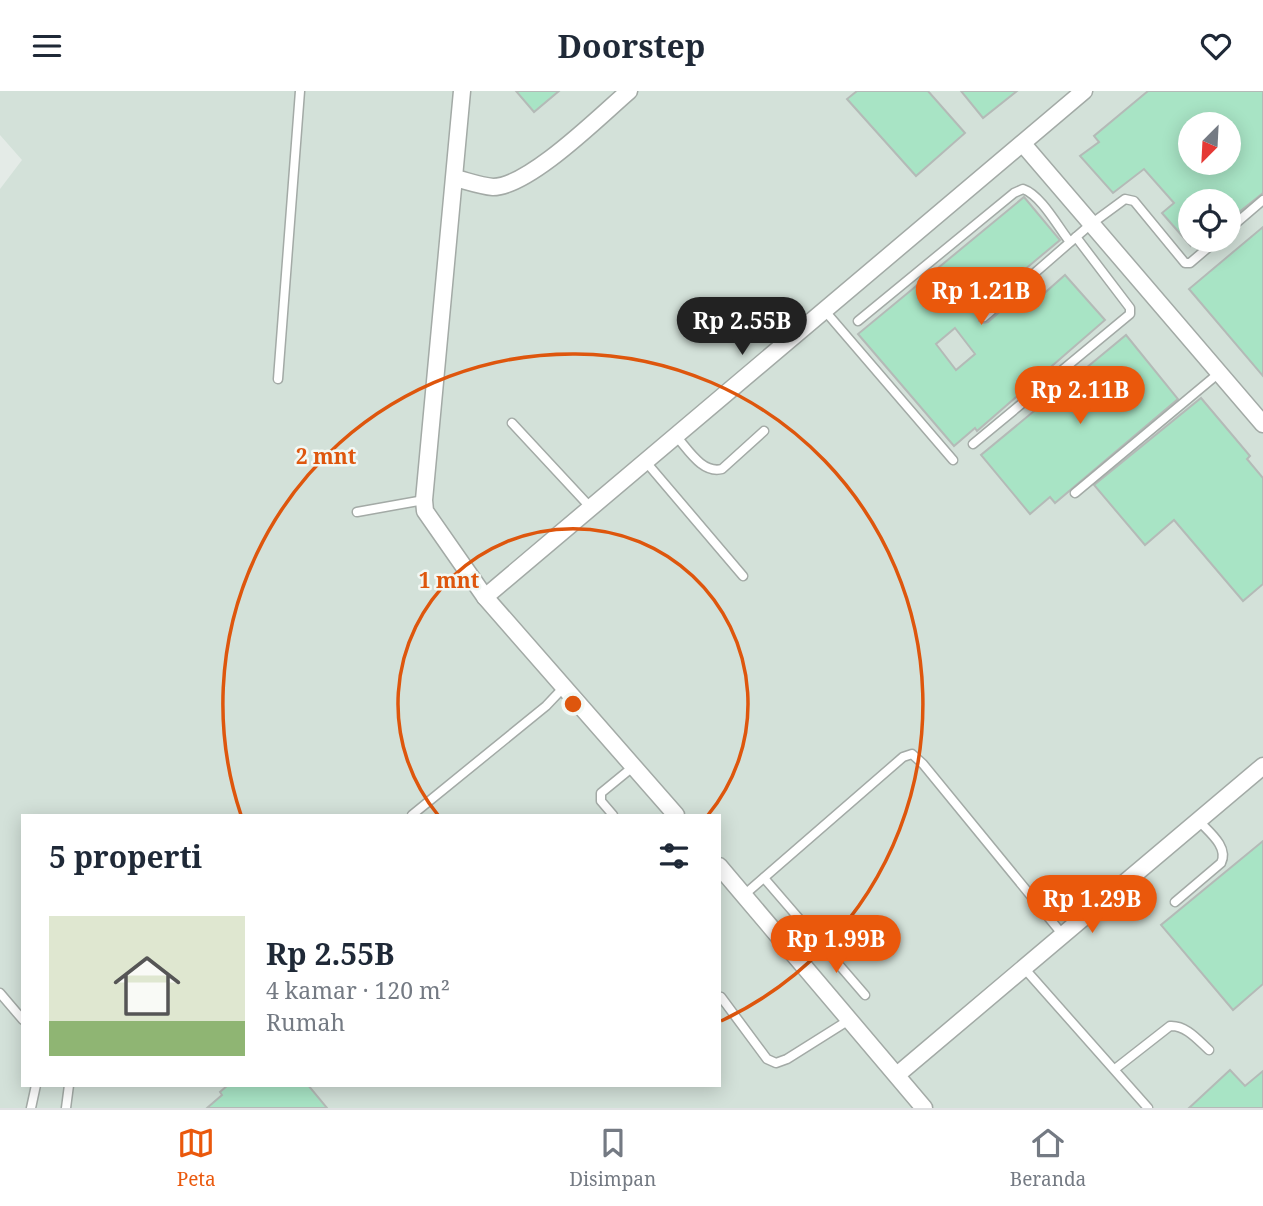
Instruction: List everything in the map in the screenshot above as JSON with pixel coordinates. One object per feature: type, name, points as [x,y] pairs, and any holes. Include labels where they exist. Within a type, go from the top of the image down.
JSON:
[{"type":"street","points":[[462,91],[424,500],[428,518],[485,597],[675,814]]},
{"type":"street","points":[[455,178],[491,187],[522,178],[549,160],[629,91]]},
{"type":"street","points":[[485,597],[1084,91]]},
{"type":"street","points":[[1023,144],[1263,423]]},
{"type":"street","points":[[897,1075],[1263,766]]},
{"type":"street","points":[[721,870],[924,1108]]},
{"type":"lane","points":[[278,379],[300,91]]},
{"type":"lane","points":[[858,321],[1014,193],[1023,189],[1031,192],[1130,308],[1130,314],[973,444]]},
{"type":"lane","points":[[984,317],[1091,224],[1118,202],[1129,198],[1185,263],[1190,263],[1203,252]]},
{"type":"lane","points":[[1241,219],[1263,200]]},
{"type":"lane","points":[[825,311],[953,460]]},
{"type":"lane","points":[[1075,493],[1219,373]]},
{"type":"lane","points":[[512,423],[591,508]]},
{"type":"lane","points":[[676,436],[706,469],[715,471],[722,469],[764,431]]},
{"type":"lane","points":[[646,462],[743,576]]},
{"type":"lane","points":[[357,512],[424,500]]},
{"type":"lane","points":[[413,814],[546,706],[564,687]]},
{"type":"lane","points":[[744,895],[903,757],[912,754],[1063,935]]},
{"type":"lane","points":[[612,814],[601,801],[601,793],[634,766]]},
{"type":"lane","points":[[1175,902],[1221,863],[1224,856],[1223,850],[1199,821]]},
{"type":"lane","points":[[764,878],[865,995]]},
{"type":"lane","points":[[1024,968],[1149,1108]]},
{"type":"lane","points":[[0,993],[21,1018]]},
{"type":"lane","points":[[721,997],[767,1059],[776,1063],[788,1059],[849,1020]]},
{"type":"lane","points":[[1115,1069],[1170,1026],[1176,1025],[1189,1032],[1209,1050]]},
{"type":"lane","points":[[31,1108],[36,1087]]},
{"type":"lane","points":[[66,1108],[69,1087]]},
{"type":"shaded area","points":[[0,91],[1263,91],[1263,1108],[0,1108],[0,189],[22,160],[0,135]]},
{"type":"building","points":[[516,91],[559,91],[534,112]]},
{"type":"building","points":[[857,91],[928,91],[965,133],[916,176],[847,99]]},
{"type":"building","points":[[961,91],[1017,91],[983,118]]},
{"type":"building","points":[[1148,91],[1263,91],[1263,193],[1241,211],[1241,189],[1178,189],[1178,231],[1162,213],[1174,203],[1144,169],[1113,193],[1080,156],[1099,142],[1094,136]]},
{"type":"building","points":[[1024,197],[1060,240],[1011,281],[1013,283],[979,313],[979,321],[988,322],[1021,293],[1031,305],[1065,275],[1105,320],[977,431],[975,428],[954,446],[858,334]],"holes":[[[955,328],[975,354],[956,370],[936,344]]]},
{"type":"building","points":[[1263,227],[1263,376],[1189,289],[1233,252],[1241,252],[1241,245]]},
{"type":"building","points":[[1126,335],[1178,399],[1055,503],[1050,497],[1030,514],[981,455]]},
{"type":"building","points":[[1201,398],[1250,456],[1247,459],[1263,478],[1263,584],[1243,601],[1174,520],[1145,545],[1094,485]]},
{"type":"building","points":[[1263,841],[1263,984],[1233,1010],[1161,925]]},
{"type":"building","points":[[1230,1070],[1245,1086],[1263,1071],[1263,1108],[1189,1108]]},
{"type":"building","points":[[226,1087],[310,1087],[327,1108],[207,1108],[222,1095],[220,1092]]}]
